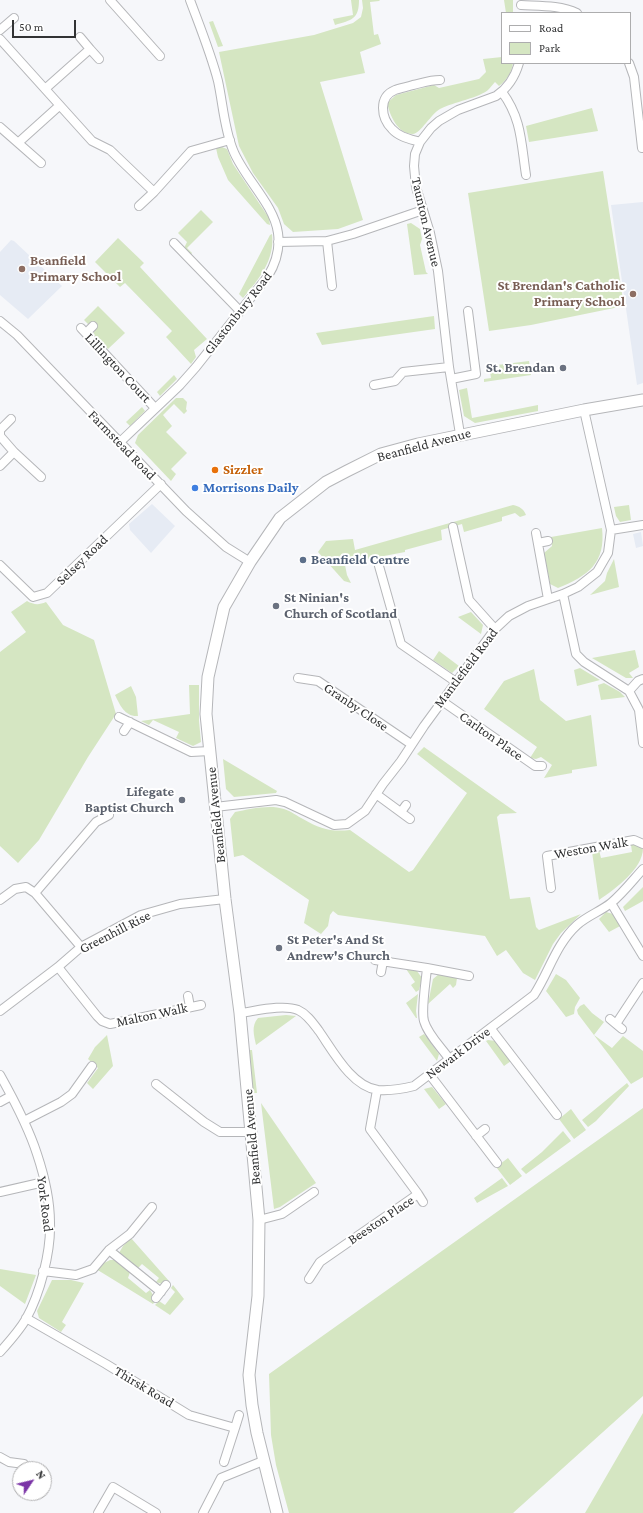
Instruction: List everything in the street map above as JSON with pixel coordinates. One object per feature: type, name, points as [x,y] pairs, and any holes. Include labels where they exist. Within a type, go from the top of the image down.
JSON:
[{"type":"street","points":[[110,0],[157,53],[161,44]]},
{"type":"street","name":"Glastonbury Road","points":[[120,442],[196,367],[274,267],[277,258],[278,232],[272,214],[242,170],[230,140],[218,82],[210,53],[190,0]]},
{"type":"street","points":[[521,6],[559,7],[576,12]]},
{"type":"street","points":[[0,30],[14,18]]},
{"type":"street","points":[[80,37],[100,59]]},
{"type":"street","points":[[0,39],[92,142],[110,150],[154,192]]},
{"type":"street","points":[[45,89],[90,49]]},
{"type":"street","name":"Taunton Avenue","points":[[460,434],[449,366],[438,271],[430,233],[416,188],[414,166],[415,154],[420,142],[431,128],[450,113],[496,96],[502,92],[516,74],[519,64]]},
{"type":"street","points":[[630,64],[634,77],[642,148]]},
{"type":"street","points":[[420,142],[401,136],[392,130],[383,114],[382,106],[384,100],[394,90],[429,81],[440,80]]},
{"type":"street","points":[[502,92],[513,108],[518,122],[526,175]]},
{"type":"street","points":[[18,142],[59,106]]},
{"type":"street","points":[[0,127],[42,163]]},
{"type":"street","points":[[139,206],[154,192],[191,151],[230,140]]},
{"type":"street","points":[[278,242],[327,241],[353,234],[422,210]]},
{"type":"street","points":[[327,241],[332,286]]},
{"type":"street","points":[[174,243],[240,311]]},
{"type":"street","points":[[451,379],[476,374],[468,311]]},
{"type":"street","name":"Farmstead Road","points":[[0,321],[17,335],[205,529],[226,547],[250,562]]},
{"type":"street","name":"Lillington Court","points":[[93,326],[83,331],[155,408]]},
{"type":"street","points":[[374,385],[395,381],[403,372],[449,366]]},
{"type":"street","name":"Beanfield Avenue","points":[[277,1513],[263,1461],[252,1405],[249,1375],[258,1296],[259,1220],[240,1013],[225,899],[206,714],[208,677],[224,607],[250,562],[280,518],[337,476],[381,454],[460,434],[643,400]]},
{"type":"street","name":"Mantlefield Road","points":[[215,807],[276,800],[285,802],[334,825],[347,824],[365,811],[494,628],[509,616],[528,606],[563,594],[578,587],[597,572],[608,553],[611,530],[584,410]]},
{"type":"street","points":[[11,420],[0,430],[0,436],[14,452],[41,477]]},
{"type":"street","points":[[0,466],[14,452]]},
{"type":"street","name":"Selsey Road","points":[[0,565],[33,597],[47,593],[161,484]]},
{"type":"street","points":[[611,530],[643,525]]},
{"type":"street","points":[[452,527],[469,600],[494,628]]},
{"type":"street","points":[[536,533],[548,598]]},
{"type":"street","points":[[538,543],[548,541]]},
{"type":"street","points":[[379,566],[401,644],[456,682]]},
{"type":"street","points":[[563,594],[576,654],[584,662],[629,691],[638,710],[643,743]]},
{"type":"street","name":"Granby Close","points":[[298,678],[318,681],[411,744]]},
{"type":"street","points":[[629,691],[643,679]]},
{"type":"street","name":"Carlton Place","points":[[442,701],[535,766],[542,766]]},
{"type":"street","points":[[119,717],[191,752],[210,751]]},
{"type":"street","points":[[124,731],[130,722]]},
{"type":"street","points":[[376,794],[410,819]]},
{"type":"street","points":[[401,812],[406,804]]},
{"type":"street","points":[[35,893],[96,822],[109,815]]},
{"type":"street","name":"Weston Walk","points":[[552,888],[547,856],[634,840],[643,844]]},
{"type":"street","name":"Newark Drive","points":[[240,1013],[278,1008],[296,1010],[312,1021],[351,1075],[362,1083],[377,1090],[395,1090],[414,1086],[534,995],[561,945],[578,925],[611,903],[643,869]]},
{"type":"street","points":[[0,900],[20,887],[26,887],[35,893],[81,946]]},
{"type":"street","name":"Greenhill Rise","points":[[0,1011],[58,967],[81,946],[141,915],[180,904],[225,899]]},
{"type":"street","points":[[611,903],[643,956]]},
{"type":"street","points":[[381,972],[379,960],[469,976]]},
{"type":"street","name":"Malton Walk","points":[[58,967],[97,1016],[102,1021],[110,1024],[201,1005]]},
{"type":"street","points":[[427,968],[424,1020],[450,1060]]},
{"type":"street","points":[[616,1024],[643,984]]},
{"type":"street","points":[[188,996],[190,1007]]},
{"type":"street","points":[[491,1028],[556,1115]]},
{"type":"street","points":[[24,1121],[61,1102],[72,1094],[92,1066]]},
{"type":"street","name":"York Road","points":[[0,1075],[24,1121],[37,1154],[44,1182],[50,1222],[49,1244],[40,1288],[26,1318],[0,1352]]},
{"type":"street","points":[[430,1075],[497,1163]]},
{"type":"street","points":[[156,1084],[204,1122],[220,1132],[252,1132]]},
{"type":"street","name":"Beeston Place","points":[[309,1279],[320,1262],[418,1194],[370,1129],[377,1090]]},
{"type":"street","points":[[0,1102],[11,1096]]},
{"type":"street","points":[[476,1136],[485,1129]]},
{"type":"street","points":[[0,1192],[44,1182]]},
{"type":"street","points":[[259,1220],[282,1214],[314,1192]]},
{"type":"street","points":[[418,1194],[423,1202]]},
{"type":"street","points":[[43,1271],[76,1275],[93,1269],[109,1250],[130,1234],[152,1207]]},
{"type":"street","points":[[109,1250],[161,1292]]},
{"type":"street","name":"Thirsk Road","points":[[26,1318],[106,1364],[189,1415],[235,1428]]},
{"type":"street","points":[[224,1462],[239,1415]]},
{"type":"street","points":[[0,1457],[12,1462]]},
{"type":"street","points":[[203,1513],[221,1478],[263,1461]]},
{"type":"street","points":[[98,1513],[113,1487],[156,1513]]},
{"type":"shaded area","name":"St Brendan's Catholic Primary School","points":[[643,202],[643,383],[637,385],[611,205]]},
{"type":"shaded area","name":"Beanfield Primary School","points":[[11,240],[14,241],[62,286],[28,319],[0,295],[0,252]]},
{"type":"shaded area","points":[[152,504],[175,526],[151,553],[130,530],[129,524]]},
{"type":"shaded area","points":[[641,532],[643,546],[636,548],[633,534]]},
{"type":"green space","points":[[351,0],[359,0],[356,15],[346,22],[335,25],[333,19],[353,15]]},
{"type":"green space","points":[[362,0],[380,0],[370,2],[374,35],[378,34],[381,44],[360,52],[365,73],[320,82],[363,220],[338,229],[293,232],[284,224],[278,208],[253,173],[239,146],[219,52],[314,35],[353,23],[361,17],[363,8]]},
{"type":"green space","points":[[504,0],[513,0],[513,12],[506,12]]},
{"type":"green space","points":[[213,21],[223,46],[218,47],[209,22]]},
{"type":"green space","points":[[501,57],[501,64],[513,64],[508,76],[499,86],[495,82],[489,89],[479,95],[440,109],[416,133],[407,133],[395,123],[387,103],[396,95],[434,85],[439,88],[479,79],[486,72],[483,59]]},
{"type":"green space","points":[[592,108],[598,131],[529,142],[526,126]]},
{"type":"green space","points":[[222,147],[227,149],[233,164],[269,218],[270,225],[267,224],[228,180],[218,157],[216,148]]},
{"type":"green space","points":[[603,171],[624,306],[531,325],[489,331],[468,193]]},
{"type":"green space","points":[[201,210],[213,222],[187,248],[192,253],[190,256],[184,248],[187,242],[178,233]]},
{"type":"green space","points":[[411,223],[420,229],[422,239],[420,245],[426,272],[428,274],[414,275],[407,224]]},
{"type":"green space","points":[[272,234],[271,252],[265,269],[243,298],[239,294],[270,235]]},
{"type":"green space","points":[[118,238],[144,263],[140,267],[207,339],[194,350],[196,357],[191,364],[166,337],[172,331],[125,283],[120,287],[95,262]]},
{"type":"green space","points":[[98,306],[125,333],[108,349],[93,334],[96,328],[89,325],[84,320]]},
{"type":"green space","points":[[434,316],[435,329],[322,345],[316,333]]},
{"type":"green space","points":[[529,361],[531,375],[484,382],[484,379],[491,378],[489,366]]},
{"type":"green space","points":[[174,375],[177,379],[160,396],[157,392]]},
{"type":"green space","points":[[467,388],[472,418],[538,405],[538,411],[475,423],[464,416],[459,390]]},
{"type":"green space","points":[[176,398],[183,398],[187,402],[187,411],[184,414],[174,404],[163,415],[172,426],[166,432],[187,453],[171,469],[176,474],[171,481],[135,443],[138,435]]},
{"type":"green space","points":[[142,407],[145,411],[130,426],[126,422]]},
{"type":"green space","points":[[513,505],[521,508],[526,515],[520,517],[515,513],[502,517],[502,521],[464,532],[462,524],[441,530],[442,540],[405,550],[405,552],[368,559],[366,555],[344,560],[347,575],[351,583],[344,581],[318,552],[326,541],[353,539],[355,550]]},
{"type":"green space","points":[[629,505],[631,520],[620,522],[616,516],[614,507]]},
{"type":"green space","points":[[602,528],[601,550],[593,567],[578,578],[558,588],[550,584],[544,553],[552,546],[551,537]]},
{"type":"green space","points":[[614,559],[619,587],[590,595],[605,581]]},
{"type":"green space","points":[[27,601],[36,604],[46,602],[63,625],[94,640],[116,714],[88,757],[39,840],[18,863],[0,846],[0,652],[26,632],[11,612]]},
{"type":"green space","points":[[471,612],[483,625],[481,634],[458,617]]},
{"type":"green space","points":[[635,650],[639,667],[629,673],[633,678],[626,678],[592,658]]},
{"type":"green space","points":[[439,651],[459,666],[452,673],[433,660]]},
{"type":"green space","points":[[580,668],[600,680],[577,686],[574,670]]},
{"type":"green space","points":[[534,669],[540,700],[566,721],[591,715],[597,766],[572,770],[572,773],[544,778],[552,765],[541,757],[536,759],[530,758],[537,747],[484,709],[504,681]]},
{"type":"green space","points":[[604,683],[620,692],[625,697],[601,700],[598,685]]},
{"type":"green space","points":[[189,685],[199,685],[199,721],[201,742],[193,746],[176,738],[179,732],[153,720],[149,725],[141,721],[190,714]]},
{"type":"green space","points":[[131,686],[136,697],[138,716],[130,715],[126,712],[115,695]]},
{"type":"green space","points":[[424,747],[517,813],[500,814],[497,817],[510,899],[530,897],[536,927],[539,930],[581,914],[561,933],[553,944],[535,980],[523,973],[506,950],[497,956],[485,936],[338,915],[333,911],[330,915],[328,926],[321,934],[304,923],[309,900],[243,855],[234,857],[230,819],[235,812],[272,807],[292,812],[320,827],[337,831],[350,830],[409,872],[413,870],[467,793],[417,754]]},
{"type":"green space","points":[[223,759],[277,791],[276,793],[234,797],[226,789]]},
{"type":"green space","points":[[635,844],[643,848],[642,856],[633,871],[613,890],[599,900],[592,852],[594,850],[599,850],[601,858],[632,852],[631,845]]},
{"type":"green space","points":[[643,887],[643,901],[625,911],[623,907]]},
{"type":"green space","points":[[606,912],[613,914],[622,925],[609,932],[599,919]]},
{"type":"green space","points":[[406,969],[417,971],[422,978],[419,990],[416,992],[411,985],[415,982]]},
{"type":"green space","points":[[439,974],[457,978],[456,985],[453,988],[450,984],[428,1004],[433,979]]},
{"type":"green space","points":[[556,974],[566,980],[580,998],[575,1007],[574,1014],[566,1017],[546,991]]},
{"type":"green space","points":[[418,994],[416,1011],[417,1018],[416,1018],[406,1003]]},
{"type":"green space","points":[[584,1004],[592,1013],[604,1022],[594,1035],[612,1048],[623,1036],[643,1051],[643,1077],[631,1084],[578,1014],[577,1010]]},
{"type":"green space","points":[[286,1015],[296,1016],[256,1045],[254,1024],[258,1018]]},
{"type":"green space","points":[[424,1034],[439,1054],[437,1061],[419,1037]]},
{"type":"green space","points":[[107,1035],[113,1066],[93,1089],[87,1083],[98,1068],[88,1059],[95,1047]]},
{"type":"green space","points":[[486,1041],[496,1041],[511,1061],[504,1066]]},
{"type":"green space","points":[[248,1050],[252,1050],[257,1093],[253,1093]]},
{"type":"green space","points":[[627,1083],[629,1086],[596,1121],[588,1127],[582,1120]]},
{"type":"green space","points":[[432,1087],[446,1104],[439,1109],[424,1089]]},
{"type":"green space","points":[[261,1103],[316,1183],[280,1207],[274,1209]]},
{"type":"green space","points":[[643,1108],[643,1396],[513,1513],[289,1513],[276,1465],[271,1435],[269,1374]]},
{"type":"green space","points":[[571,1109],[586,1130],[574,1139],[559,1119]]},
{"type":"green space","points":[[563,1131],[571,1141],[526,1174],[521,1169],[542,1152]]},
{"type":"green space","points":[[508,1158],[522,1176],[510,1185],[496,1167]]},
{"type":"green space","points":[[502,1178],[508,1186],[477,1203],[474,1198]]},
{"type":"green space","points":[[131,1238],[169,1281],[162,1284],[156,1282],[159,1278],[142,1264],[137,1269],[119,1253],[123,1246]]},
{"type":"green space","points":[[110,1260],[115,1260],[130,1272],[128,1278],[146,1293],[150,1290],[156,1300],[153,1304],[96,1269],[100,1265]]},
{"type":"green space","points":[[0,1269],[36,1275],[25,1304],[0,1286]]},
{"type":"green space","points":[[52,1280],[71,1280],[84,1283],[62,1322],[66,1325],[61,1332],[39,1318],[37,1311]]},
{"type":"green space","points":[[173,1285],[184,1299],[170,1315],[155,1305],[159,1301],[165,1305],[175,1292],[171,1288]]},
{"type":"green space","points":[[643,1413],[643,1513],[585,1513]]},
{"type":"place","name":"Beanfield Primary School","points":[[22,269]]},
{"type":"place","name":"St Brendan's Catholic Primary School","points":[[633,294]]},
{"type":"place","name":"St. Brendan","points":[[563,368]]},
{"type":"place","name":"Sizzler","points":[[215,470]]},
{"type":"place","name":"Morrisons Daily","points":[[195,488]]},
{"type":"place","name":"Beanfield Centre","points":[[303,560]]},
{"type":"place","name":"St Ninian's Church of Scotland","points":[[276,606]]},
{"type":"place","name":"Lifegate Baptist Church","points":[[182,800]]},
{"type":"place","name":"St Peter's And St Andrew's Church","points":[[279,948]]}]
